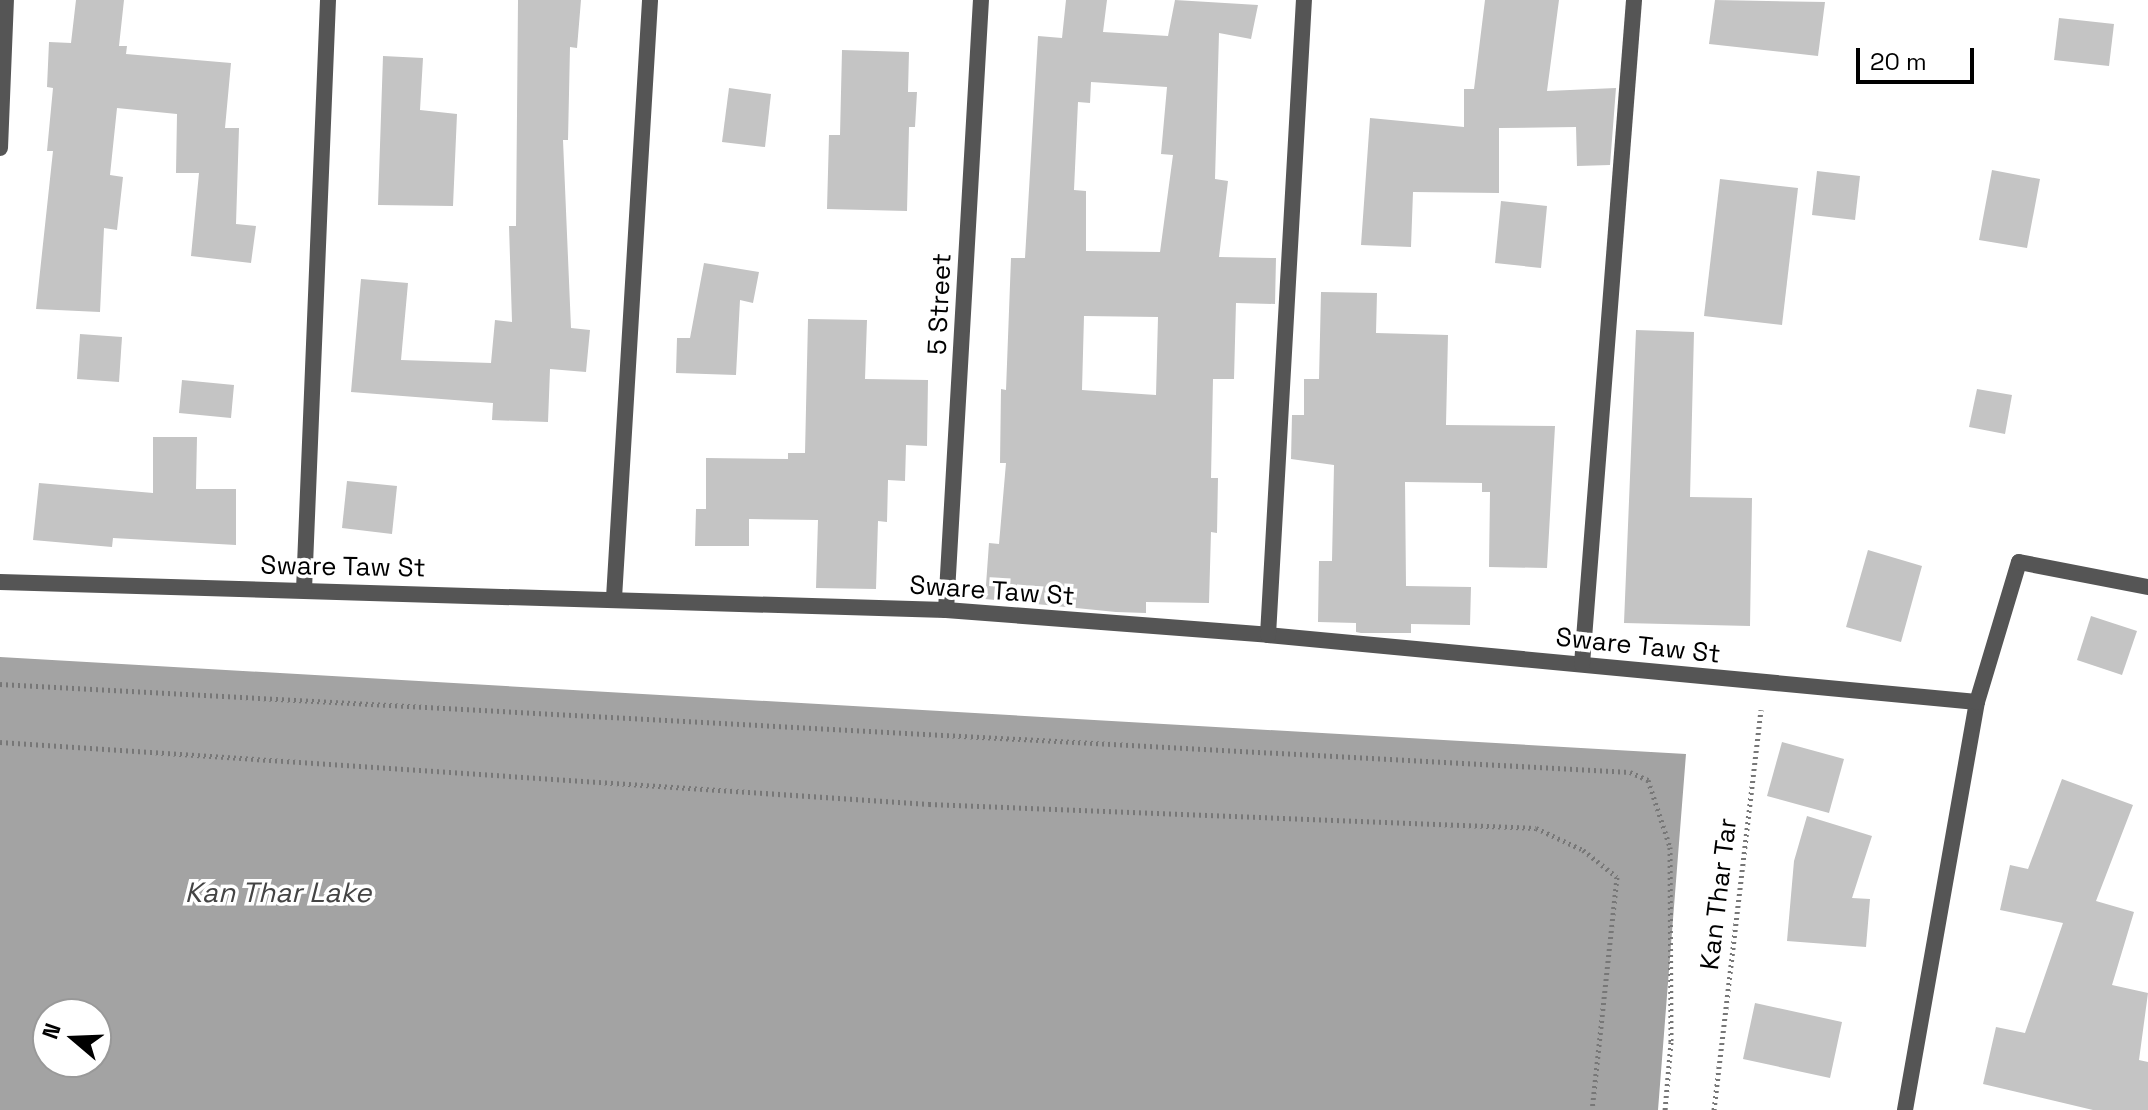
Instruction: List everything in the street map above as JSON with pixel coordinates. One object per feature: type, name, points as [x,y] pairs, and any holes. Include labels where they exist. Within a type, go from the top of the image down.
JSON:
[{"type":"street","points":[[0,148],[6,0]]},
{"type":"street","points":[[304,590],[328,0]]},
{"type":"street","points":[[614,598],[650,0]]},
{"type":"street","name":"5 Street","points":[[946,610],[981,0]]},
{"type":"street","points":[[1268,635],[1304,0]]},
{"type":"street","points":[[1582,664],[1634,0]]},
{"type":"street","points":[[1905,1110],[1977,702],[2019,562],[2148,587]]},
{"type":"street","name":"Sware Taw St","points":[[0,582],[946,610],[1268,635],[1977,702]]},
{"type":"path","name":"Kan Thar Tar","points":[[1714,1110],[1764,682]]},
{"type":"path","points":[[0,684],[1630,772],[1648,780],[1670,847],[1671,1042],[1665,1110]]},
{"type":"path","points":[[0,742],[542,775],[929,804],[1536,828],[1583,850],[1617,877],[1592,1110]]},
{"type":"water","name":"Kan Thar Lake","points":[[0,657],[1686,754],[1658,1110],[0,1110]]},
{"type":"building","points":[[76,0],[124,0],[119,46],[127,46],[126,54],[231,63],[225,128],[239,128],[236,224],[256,226],[251,263],[191,256],[199,173],[176,173],[177,114],[117,108],[110,175],[123,177],[117,230],[104,228],[100,312],[36,309],[53,151],[47,151],[53,88],[47,87],[49,42],[71,43]]},
{"type":"building","points":[[518,0],[581,0],[577,48],[570,47],[568,140],[563,140],[571,328],[590,330],[586,372],[550,369],[548,422],[492,420],[493,403],[351,392],[361,279],[408,283],[401,360],[491,363],[495,320],[512,322],[509,226],[516,226]]},
{"type":"building","points":[[1066,0],[1107,0],[1103,32],[1168,36],[1175,0],[1258,5],[1251,39],[1219,33],[1215,179],[1228,181],[1219,257],[1276,258],[1275,304],[1236,303],[1234,379],[1213,379],[1211,478],[1218,478],[1217,533],[1211,532],[1209,603],[1146,602],[1146,613],[985,599],[989,543],[999,544],[1006,463],[1000,463],[1001,389],[1006,390],[1011,258],[1025,258],[1038,36],[1062,38]],"holes":[[[1091,82],[1167,87],[1161,154],[1173,155],[1160,252],[1086,251],[1086,191],[1074,190],[1078,102],[1090,103]],[[1084,316],[1158,317],[1156,395],[1082,390]]]},
{"type":"building","points":[[1485,0],[1559,0],[1547,91],[1616,88],[1610,165],[1577,166],[1576,127],[1499,128],[1499,193],[1413,192],[1411,247],[1361,245],[1370,118],[1464,127],[1464,89],[1474,89]]},
{"type":"building","points":[[1715,0],[1825,2],[1818,56],[1709,44]]},
{"type":"building","points":[[2059,18],[2114,24],[2109,66],[2054,60]]},
{"type":"building","points":[[842,50],[909,52],[908,92],[917,92],[915,127],[909,127],[907,211],[827,209],[829,135],[840,135]]},
{"type":"building","points":[[383,56],[423,58],[420,110],[457,114],[453,206],[378,205]]},
{"type":"building","points":[[729,88],[771,94],[765,147],[722,142]]},
{"type":"building","points":[[1992,170],[2040,179],[2027,248],[1979,240]]},
{"type":"building","points":[[1817,171],[1860,176],[1855,220],[1812,215]]},
{"type":"building","points":[[1720,179],[1798,188],[1782,325],[1704,316]]},
{"type":"building","points":[[1501,201],[1547,206],[1541,268],[1495,263]]},
{"type":"building","points":[[704,263],[759,272],[753,303],[740,300],[736,375],[676,373],[677,338],[690,338]]},
{"type":"building","points":[[1321,292],[1377,293],[1376,333],[1448,335],[1446,425],[1555,426],[1547,568],[1489,567],[1490,492],[1482,492],[1482,483],[1405,482],[1406,586],[1471,587],[1470,625],[1411,624],[1411,633],[1361,633],[1356,632],[1356,623],[1318,622],[1319,561],[1332,561],[1334,465],[1291,459],[1292,415],[1304,415],[1304,379],[1319,379]]},
{"type":"building","points":[[808,319],[867,320],[865,379],[928,380],[927,446],[906,445],[905,481],[888,480],[887,522],[878,521],[876,589],[816,588],[818,520],[749,519],[749,546],[695,546],[696,509],[706,509],[706,458],[788,459],[788,453],[805,453]]},
{"type":"building","points":[[1636,330],[1694,332],[1690,497],[1752,498],[1750,626],[1624,623]]},
{"type":"building","points":[[80,334],[122,337],[119,382],[77,379]]},
{"type":"building","points":[[182,380],[234,385],[231,418],[179,413]]},
{"type":"building","points":[[1977,389],[2012,395],[2005,434],[1969,427]]},
{"type":"building","points":[[153,437],[197,437],[196,489],[236,489],[236,545],[113,538],[112,547],[33,540],[39,483],[153,493]]},
{"type":"building","points":[[347,481],[397,486],[392,534],[342,528]]},
{"type":"building","points":[[1868,550],[1922,566],[1901,642],[1846,627]]},
{"type":"building","points":[[2091,616],[2137,631],[2122,675],[2077,660]]},
{"type":"building","points":[[1782,742],[1844,759],[1829,813],[1767,796]]},
{"type":"building","points":[[2062,779],[2133,805],[2096,901],[2134,912],[2112,985],[2148,993],[2139,1060],[2148,1062],[2148,1110],[2093,1110],[1983,1084],[1996,1027],[2025,1033],[2063,923],[2000,910],[2010,865],[2028,869]]},
{"type":"building","points":[[1807,816],[1872,836],[1852,898],[1870,899],[1866,947],[1787,941],[1794,861]]},
{"type":"building","points":[[1755,1003],[1842,1022],[1830,1078],[1743,1059]]}]
